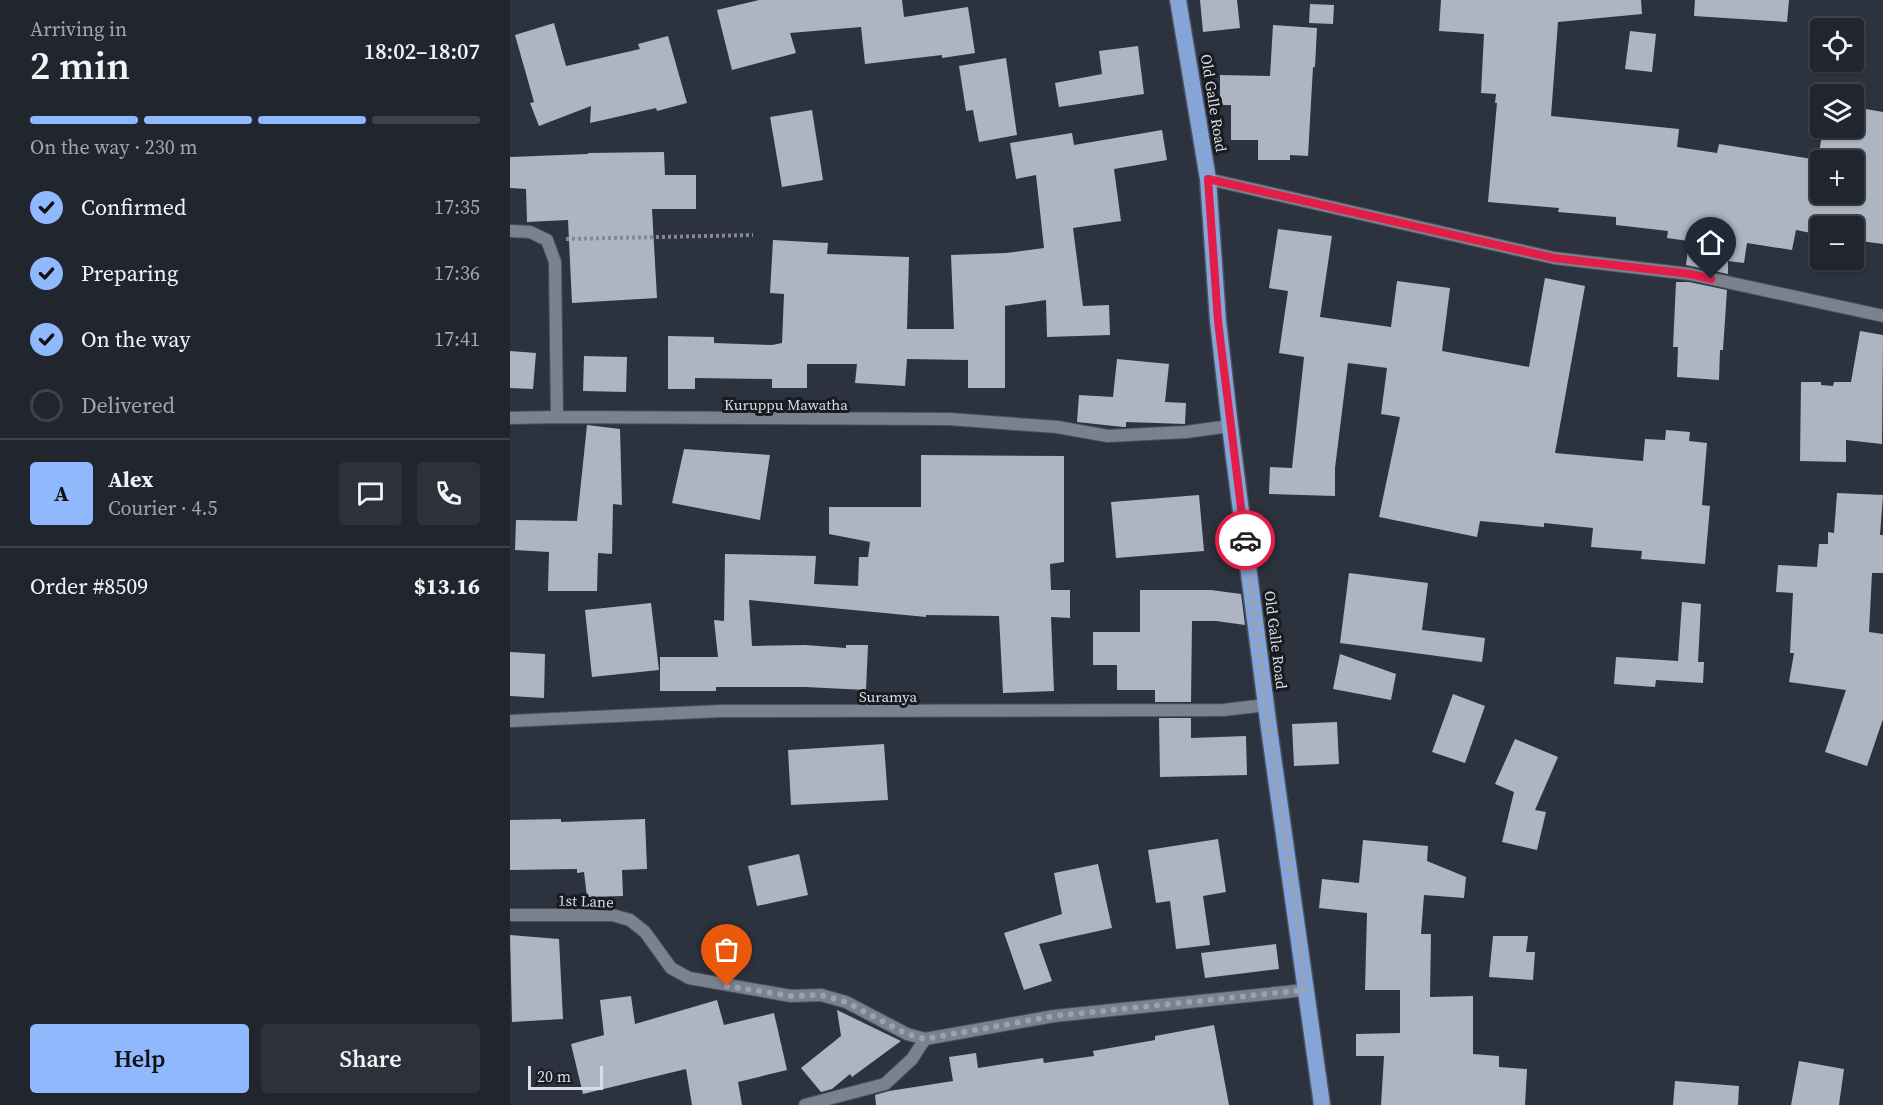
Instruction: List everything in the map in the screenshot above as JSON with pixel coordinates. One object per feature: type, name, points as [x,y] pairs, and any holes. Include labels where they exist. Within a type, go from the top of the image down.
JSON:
[{"type":"highway","name":"Old Galle Road","points":[[1178,0],[1208,179],[1218,321],[1230,426],[1266,705],[1299,931],[1305,990],[1323,1105]]},
{"type":"street","points":[[1208,179],[1554,258],[1690,274],[1883,316]]},
{"type":"street","points":[[510,231],[530,232],[547,240],[555,262],[557,417]]},
{"type":"street","name":"Kuruppu Mawatha","points":[[510,418],[949,419],[1057,427],[1108,436],[1186,432],[1230,426]]},
{"type":"street","name":"Suramya","points":[[510,722],[721,711],[1223,710],[1266,705]]},
{"type":"street","name":"1st Lane","points":[[510,915],[612,915],[630,920],[645,932],[671,968],[689,978],[791,996],[821,995],[846,1002],[907,1034],[925,1039]]},
{"type":"street","points":[[805,1105],[885,1084],[912,1059],[925,1039],[1054,1016],[1305,990]]},
{"type":"path","points":[[547,240],[753,235]]},
{"type":"building","points":[[759,0],[902,0],[904,17],[968,7],[975,53],[865,64],[861,27],[790,33],[796,53],[732,70],[717,10]]},
{"type":"building","points":[[1200,0],[1237,0],[1240,28],[1203,32]]},
{"type":"building","points":[[1441,0],[1641,0],[1642,14],[1558,22],[1551,116],[1679,129],[1677,147],[1717,153],[1719,144],[1810,159],[1810,204],[1864,204],[1864,150],[1820,150],[1821,138],[1864,138],[1864,109],[1883,112],[1883,244],[1864,242],[1864,216],[1810,216],[1810,233],[1796,230],[1792,250],[1747,243],[1744,263],[1728,261],[1728,274],[1686,265],[1689,241],[1667,238],[1668,231],[1616,225],[1616,217],[1558,212],[1559,208],[1488,202],[1497,103],[1495,103],[1496,94],[1481,93],[1484,34],[1439,31]]},
{"type":"building","points":[[1695,0],[1789,0],[1787,22],[1694,16]]},
{"type":"building","points":[[1310,4],[1334,5],[1333,24],[1309,23]]},
{"type":"building","points":[[554,23],[566,66],[640,49],[638,44],[668,36],[687,103],[590,123],[591,106],[539,126],[530,103],[534,102],[515,35]]},
{"type":"building","points":[[1273,25],[1317,28],[1308,156],[1290,155],[1290,160],[1258,160],[1258,140],[1231,140],[1231,105],[1220,105],[1220,75],[1270,76]]},
{"type":"building","points":[[1630,31],[1656,34],[1652,72],[1625,69]]},
{"type":"building","points":[[1138,46],[1144,94],[1059,107],[1055,83],[1102,74],[1099,51]]},
{"type":"building","points":[[1006,58],[1017,135],[979,142],[973,110],[966,111],[959,66]]},
{"type":"building","points":[[812,110],[823,180],[782,187],[770,117]]},
{"type":"building","points":[[1162,130],[1167,160],[1114,169],[1121,221],[1073,228],[1083,306],[1109,305],[1110,335],[1047,337],[1046,300],[1005,306],[1005,388],[968,388],[968,360],[907,359],[905,386],[855,383],[857,364],[807,364],[807,388],[772,388],[772,379],[695,378],[695,389],[668,389],[668,336],[714,337],[714,343],[772,345],[782,343],[784,294],[770,293],[773,240],[828,243],[827,254],[909,257],[907,329],[954,329],[951,255],[1006,253],[1044,248],[1036,175],[1016,179],[1010,143],[1072,133],[1074,145]]},
{"type":"building","points":[[664,152],[665,175],[696,175],[696,209],[652,209],[657,298],[572,303],[568,220],[527,222],[526,189],[510,188],[510,157]]},
{"type":"building","points":[[1278,229],[1332,236],[1320,317],[1391,327],[1397,281],[1450,288],[1442,351],[1529,367],[1545,278],[1585,286],[1555,453],[1643,461],[1645,439],[1665,440],[1666,430],[1690,432],[1689,441],[1707,443],[1702,505],[1710,506],[1705,564],[1641,559],[1642,551],[1591,547],[1593,528],[1544,523],[1544,527],[1480,521],[1477,537],[1379,517],[1400,417],[1381,414],[1387,368],[1348,363],[1335,468],[1335,496],[1269,494],[1270,467],[1292,468],[1304,357],[1279,353],[1288,291],[1269,288]]},
{"type":"building","points":[[1676,282],[1689,282],[1727,290],[1719,380],[1677,377],[1678,347],[1673,347]]},
{"type":"building","points":[[1860,331],[1883,335],[1882,444],[1846,440],[1846,462],[1800,461],[1801,382],[1821,382],[1821,385],[1833,386],[1834,382],[1851,382]]},
{"type":"building","points":[[510,351],[536,353],[533,389],[510,388]]},
{"type":"building","points":[[584,356],[627,357],[626,392],[583,391]]},
{"type":"building","points":[[1117,359],[1169,364],[1165,402],[1186,403],[1185,424],[1126,422],[1126,427],[1123,427],[1077,422],[1079,395],[1113,397]]},
{"type":"building","points":[[587,425],[620,429],[622,505],[613,504],[612,554],[598,553],[597,591],[548,591],[549,552],[515,550],[516,520],[577,521]]},
{"type":"building","points":[[684,449],[770,455],[760,520],[672,503]]},
{"type":"building","points":[[921,455],[1064,456],[1064,562],[1050,564],[1051,590],[1070,590],[1070,618],[1051,617],[1054,691],[1003,693],[999,616],[926,615],[926,617],[749,600],[752,646],[805,645],[846,648],[846,645],[868,645],[866,690],[716,687],[716,691],[660,691],[660,657],[718,657],[714,620],[724,621],[725,554],[816,556],[814,584],[858,586],[859,557],[868,557],[870,542],[829,534],[829,507],[921,507]]},
{"type":"building","points":[[1837,493],[1883,495],[1880,535],[1883,535],[1883,573],[1872,573],[1869,632],[1883,634],[1883,719],[1867,766],[1825,752],[1846,690],[1789,682],[1794,653],[1790,653],[1793,593],[1776,592],[1778,565],[1817,567],[1819,544],[1828,544],[1828,532],[1834,533]]},
{"type":"building","points":[[1199,495],[1204,551],[1116,558],[1111,502]]},
{"type":"building","points":[[1349,573],[1428,583],[1422,630],[1485,638],[1482,662],[1340,643]]},
{"type":"building","points":[[1140,590],[1211,590],[1241,594],[1245,625],[1216,621],[1192,621],[1191,702],[1155,702],[1155,690],[1117,690],[1117,665],[1093,665],[1093,632],[1140,632]]},
{"type":"building","points":[[1682,602],[1701,604],[1698,662],[1704,662],[1703,683],[1656,680],[1655,687],[1614,684],[1616,657],[1678,661]]},
{"type":"building","points":[[651,603],[659,670],[592,677],[585,610]]},
{"type":"building","points":[[510,652],[545,654],[544,698],[510,696]]},
{"type":"building","points":[[1340,654],[1396,674],[1391,700],[1333,689]]},
{"type":"building","points":[[1453,694],[1485,706],[1465,763],[1432,752]]},
{"type":"building","points":[[1159,718],[1191,718],[1191,738],[1246,736],[1247,775],[1160,777]]},
{"type":"building","points":[[1337,722],[1339,764],[1294,766],[1292,724]]},
{"type":"building","points":[[1515,739],[1558,757],[1535,810],[1546,812],[1537,850],[1502,842],[1514,792],[1495,784]]},
{"type":"building","points":[[884,744],[888,800],[791,805],[788,750]]},
{"type":"building","points":[[561,819],[561,822],[645,819],[647,869],[622,870],[623,896],[587,897],[584,872],[577,873],[577,869],[510,870],[510,820]]},
{"type":"building","points":[[1218,839],[1226,892],[1203,896],[1210,945],[1176,949],[1170,901],[1156,903],[1148,850]]},
{"type":"building","points":[[1363,840],[1428,846],[1427,861],[1466,877],[1464,898],[1424,895],[1421,934],[1431,934],[1430,997],[1473,996],[1473,1054],[1499,1056],[1499,1067],[1527,1069],[1525,1105],[1381,1105],[1384,1056],[1356,1056],[1356,1034],[1400,1033],[1400,990],[1365,990],[1367,913],[1319,908],[1322,879],[1359,883]]},
{"type":"building","points":[[799,854],[808,895],[757,906],[748,866]]},
{"type":"building","points":[[1098,864],[1112,928],[1039,944],[1052,981],[1024,990],[1004,933],[1062,914],[1054,873]]},
{"type":"building","points":[[510,935],[559,939],[563,1019],[512,1022]]},
{"type":"building","points":[[1493,936],[1528,936],[1526,952],[1535,952],[1533,980],[1489,977]]},
{"type":"building","points":[[1276,944],[1279,969],[1205,978],[1201,953]]},
{"type":"building","points":[[631,996],[635,1024],[717,1000],[724,1025],[774,1013],[787,1070],[738,1082],[742,1105],[692,1105],[686,1069],[583,1094],[571,1044],[604,1035],[600,1000]]},
{"type":"building","points":[[837,1010],[901,1041],[852,1077],[850,1074],[832,1089],[821,1092],[801,1068],[841,1036]]},
{"type":"building","points":[[1214,1025],[1229,1105],[876,1105],[875,1095],[953,1081],[949,1057],[976,1053],[978,1068],[1043,1058],[1044,1063],[1094,1056],[1093,1051],[1155,1040],[1155,1036]]},
{"type":"building","points":[[1799,1061],[1844,1069],[1839,1105],[1791,1105]]},
{"type":"building","points":[[1675,1081],[1739,1086],[1738,1105],[1673,1105]]},
{"type":"way so far","points":[[727,986],[791,996],[821,995],[846,1002],[907,1034],[925,1039],[1054,1016],[1305,990],[1299,931],[1268,722],[1245,540]]},
{"type":"route","points":[[1245,540],[1218,321],[1208,179],[1554,258],[1690,274],[1711,279]]}]
